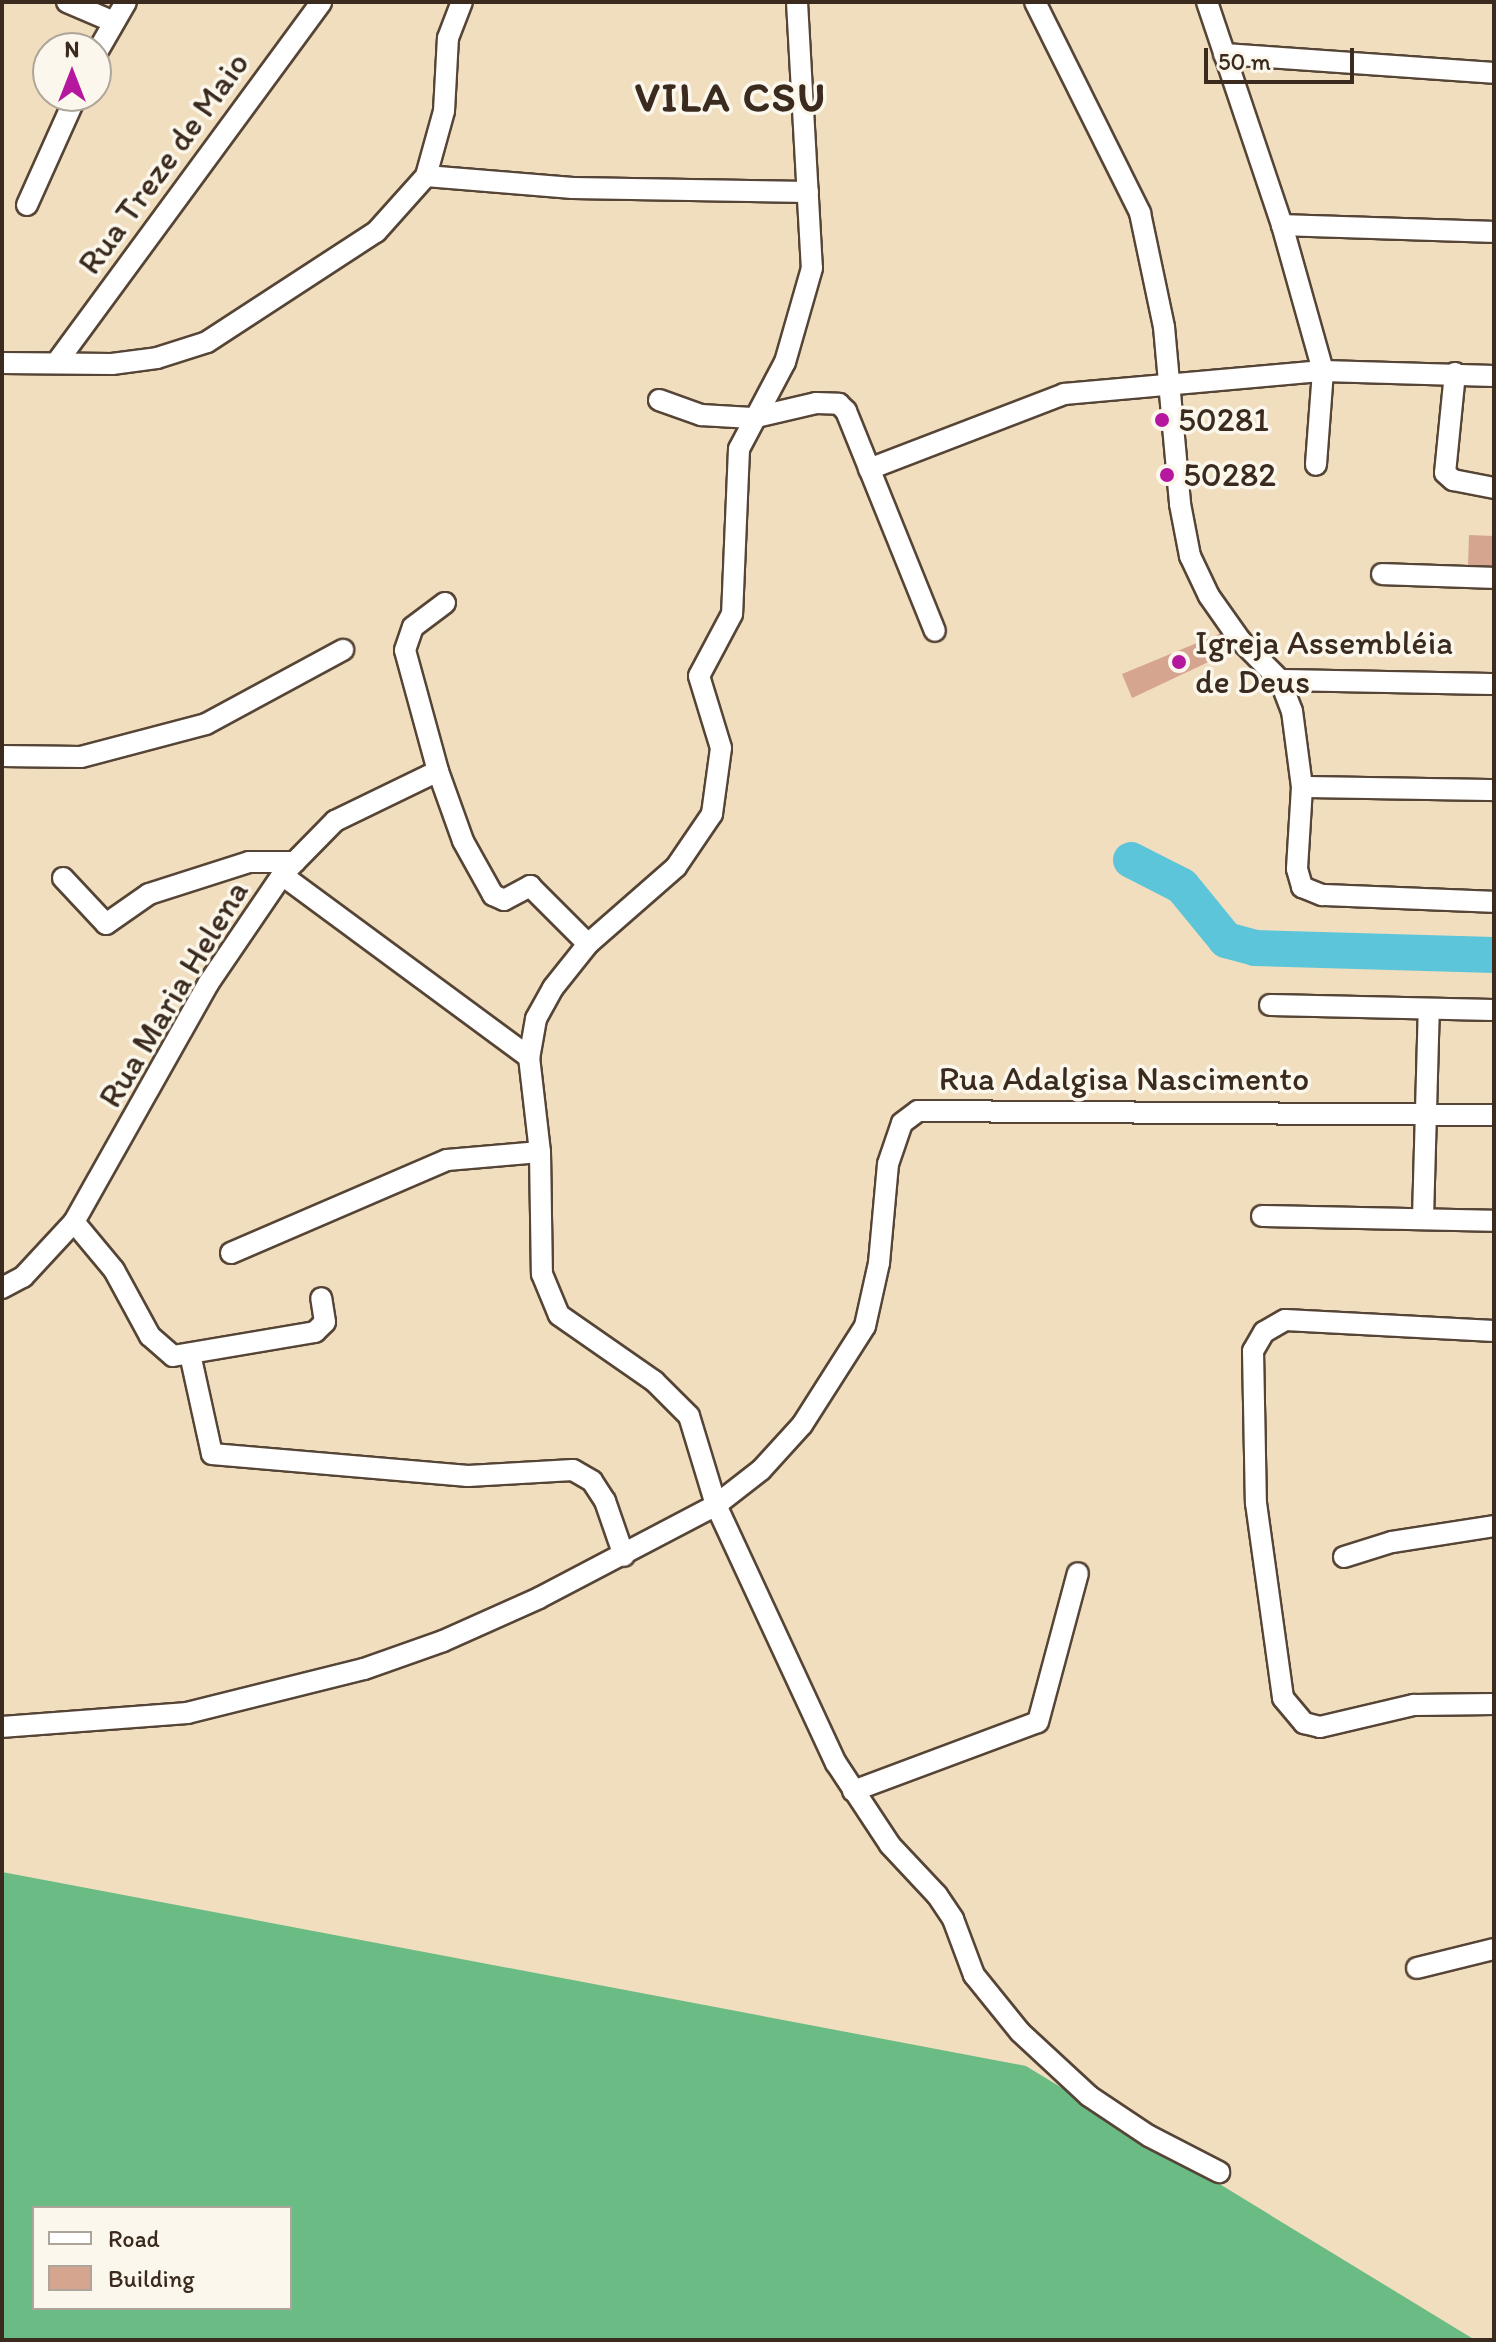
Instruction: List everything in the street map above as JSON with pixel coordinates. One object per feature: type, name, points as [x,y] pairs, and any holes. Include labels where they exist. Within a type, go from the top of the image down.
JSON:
[{"type":"street","points":[[67,2],[114,22]]},
{"type":"street","points":[[108,32],[126,2]]},
{"type":"street","name":"Rua Treze de Maio","points":[[57,362],[321,2]]},
{"type":"street","points":[[2,363],[157,358],[207,342],[376,232],[426,176],[444,111],[448,38],[462,2]]},
{"type":"street","points":[[797,2],[808,192],[814,237],[809,293],[785,362],[752,418],[739,449],[732,614],[699,676],[721,748],[712,814],[676,867],[588,944],[543,1004],[529,1057],[540,1152],[542,1274],[552,1304],[568,1324],[682,1406],[693,1426],[716,1505],[853,1791],[890,1845],[937,1895],[953,1919],[974,1975],[1020,2032],[1089,2096],[1149,2136],[1219,2172]]},
{"type":"street","points":[[1035,2],[1140,213],[1170,381],[1180,504],[1190,556],[1209,596],[1240,640],[1280,680],[1297,734],[1302,787],[1297,869],[1305,890],[1385,900],[1494,902]]},
{"type":"street","points":[[1207,2],[1282,225],[1323,371],[1316,465]]},
{"type":"street","points":[[1224,54],[1494,73]]},
{"type":"street","points":[[27,205],[69,112]]},
{"type":"street","points":[[426,176],[573,188],[808,192]]},
{"type":"street","points":[[1282,225],[1494,232]]},
{"type":"street","points":[[869,469],[1064,394],[1170,381],[1323,371],[1494,376]]},
{"type":"street","points":[[1455,373],[1445,473],[1453,480],[1494,488]]},
{"type":"street","points":[[659,400],[701,415],[752,418],[816,403],[839,404],[935,631]]},
{"type":"street","points":[[1382,574],[1494,578]]},
{"type":"street","points":[[445,603],[413,627],[405,650],[438,771],[463,841],[493,895],[504,900],[530,886],[588,944]]},
{"type":"street","points":[[2,756],[81,757],[206,724],[343,650]]},
{"type":"street","points":[[1280,680],[1494,684]]},
{"type":"street","name":"Rua Maria Helena","points":[[2,1288],[39,1263],[74,1222],[208,984],[288,868],[356,807],[438,771]]},
{"type":"street","points":[[1302,787],[1494,790]]},
{"type":"street","points":[[63,878],[106,924],[149,894],[249,862],[288,868],[529,1057]]},
{"type":"street","points":[[1270,1005],[1494,1010]]},
{"type":"street","points":[[1423,1218],[1429,1009]]},
{"type":"street","name":"Rua Adalgisa Nascimento","points":[[2,1727],[187,1713],[350,1672],[443,1641],[624,1556],[716,1505],[761,1470],[802,1425],[865,1326],[879,1263],[888,1164],[896,1135],[909,1115],[931,1108],[1142,1114],[1494,1115]]},
{"type":"street","points":[[231,1253],[447,1160],[540,1152]]},
{"type":"street","points":[[1262,1216],[1494,1221]]},
{"type":"street","points":[[74,1222],[114,1270],[159,1347],[173,1356],[315,1332],[325,1322],[321,1298]]},
{"type":"street","points":[[1494,1331],[1285,1320],[1264,1332],[1253,1351],[1256,1503],[1283,1698],[1304,1723],[1320,1727],[1414,1705],[1494,1704]]},
{"type":"street","points":[[190,1354],[212,1454],[468,1476],[573,1470],[592,1481],[605,1501],[624,1556]]},
{"type":"street","points":[[1344,1557],[1392,1542],[1494,1526]]},
{"type":"street","points":[[853,1791],[1038,1722],[1078,1573]]},
{"type":"street","points":[[1417,1968],[1494,1949]]},
{"type":"green space","points":[[2,1872],[1026,2066],[1475,2340],[2,2340]]},
{"type":"building","points":[[1469,535],[1494,536],[1494,566],[1468,566]]},
{"type":"building","name":"Igreja Assembléia de Deus","points":[[1221,633],[1234,650],[1132,698],[1122,674]]},
{"type":"waterway","points":[[1131,860],[1182,886],[1226,940],[1255,948],[1494,955]]},
{"type":"place","name":"50281","points":[[1162,420]]},
{"type":"place","name":"50282","points":[[1167,475]]},
{"type":"place","name":"Igreja Assembléia de Deus","points":[[1179,662]]},
{"type":"district","name":"VILA CSU","points":[[731,97]]}]
